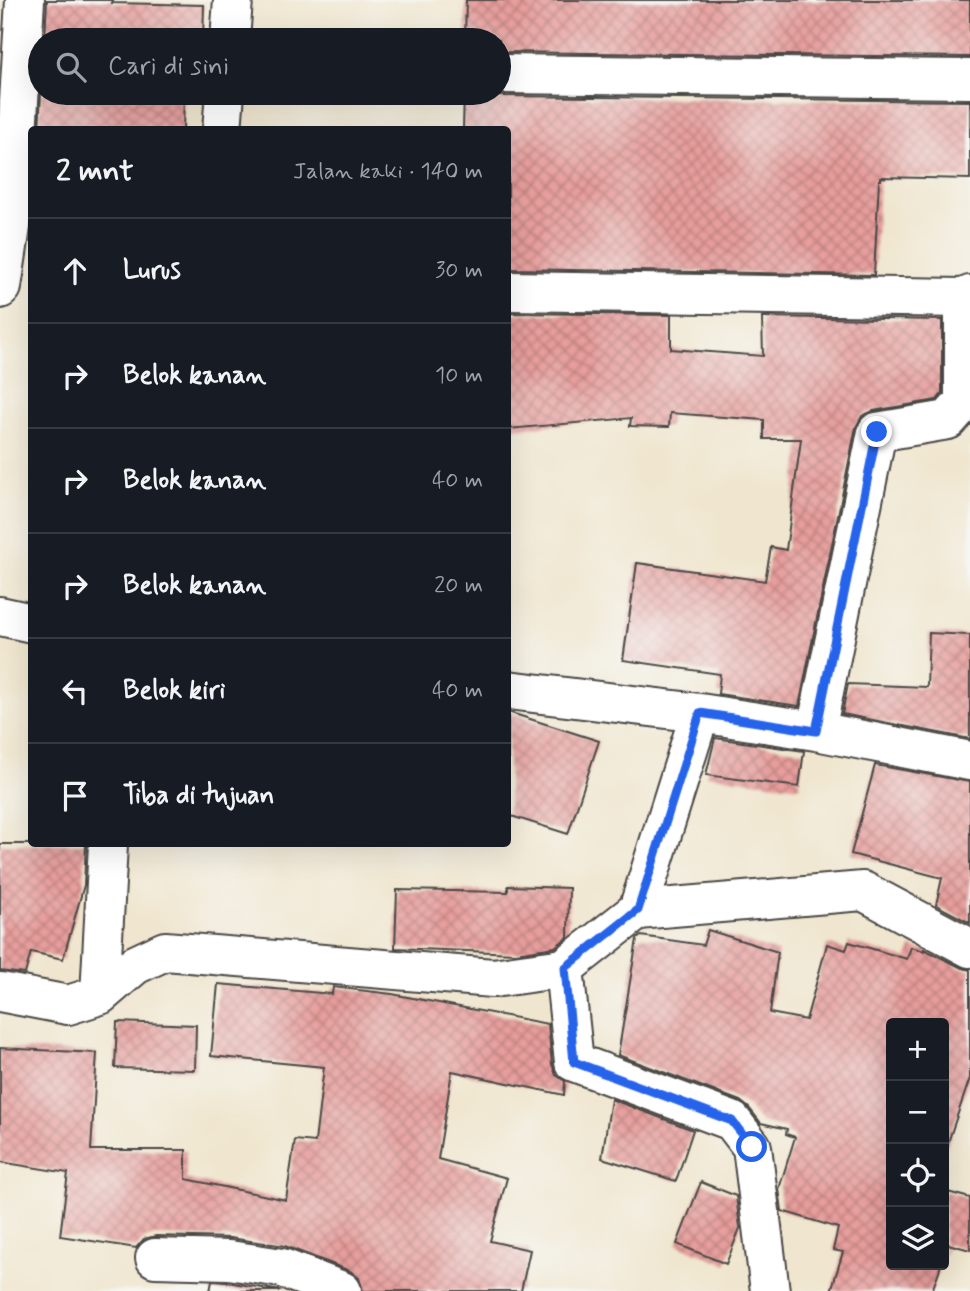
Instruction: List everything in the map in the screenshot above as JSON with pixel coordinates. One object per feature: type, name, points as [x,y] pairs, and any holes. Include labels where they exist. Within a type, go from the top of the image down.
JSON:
[{"type":"street","points":[[0,289],[22,225],[25,0]]},
{"type":"street","points":[[231,28],[233,0]]},
{"type":"street","points":[[511,74],[970,79]]},
{"type":"street","points":[[222,126],[224,105]]},
{"type":"street","points":[[511,291],[967,297],[964,402],[948,420],[877,432],[816,731]]},
{"type":"street","points":[[0,617],[28,622]]},
{"type":"street","points":[[511,690],[700,713],[816,731],[970,761]]},
{"type":"street","points":[[638,910],[700,713]]},
{"type":"street","points":[[100,995],[108,847]]},
{"type":"street","points":[[0,992],[68,1005],[100,995],[135,965],[164,951],[493,978],[565,968],[638,910],[863,891],[970,948]]},
{"type":"street","points":[[565,968],[574,1062],[732,1121],[752,1147],[769,1291]]},
{"type":"street","points":[[155,1258],[229,1260],[282,1268],[342,1291]]},
{"type":"building","points":[[47,0],[113,0],[112,3],[204,5],[203,28],[46,28]]},
{"type":"building","points":[[466,0],[970,0],[970,57],[511,52],[511,28],[465,28]]},
{"type":"building","points":[[511,96],[970,101],[970,179],[881,177],[874,275],[511,269],[511,126],[463,126],[464,105],[511,105]]},
{"type":"building","points":[[40,105],[184,105],[183,126],[39,126]]},
{"type":"building","points":[[511,313],[671,315],[671,349],[763,356],[762,317],[942,320],[942,394],[937,400],[873,411],[862,416],[856,427],[799,706],[718,694],[720,674],[623,660],[637,563],[765,581],[771,547],[786,550],[801,439],[764,439],[764,420],[670,413],[669,427],[630,426],[631,418],[511,429]]},
{"type":"building","points":[[929,633],[970,635],[970,739],[842,714],[848,684],[927,687]]},
{"type":"building","points":[[511,713],[599,741],[568,834],[511,816]]},
{"type":"building","points":[[715,738],[804,751],[799,787],[706,775]]},
{"type":"building","points":[[875,765],[970,782],[970,923],[936,905],[942,878],[851,854]]},
{"type":"building","points":[[0,844],[86,847],[84,885],[63,959],[31,952],[25,974],[0,971]]},
{"type":"building","points":[[508,886],[569,888],[568,937],[555,947],[516,953],[395,948],[397,890],[508,892]]},
{"type":"building","points":[[708,930],[778,952],[770,1013],[806,1020],[827,944],[846,950],[849,942],[907,959],[911,947],[924,949],[970,970],[970,1078],[949,1139],[949,1018],[886,1018],[886,1270],[939,1270],[932,1291],[831,1291],[843,1252],[833,1250],[838,1228],[782,1211],[779,1189],[795,1137],[786,1134],[787,1129],[761,1123],[740,1101],[618,1055],[637,939],[641,936],[703,945]]},
{"type":"building","points":[[218,984],[332,994],[333,987],[392,994],[548,1024],[552,1064],[556,1075],[565,1081],[564,1095],[452,1071],[438,1159],[507,1178],[490,1241],[530,1250],[521,1291],[363,1291],[359,1278],[350,1271],[285,1246],[230,1238],[156,1236],[144,1239],[136,1248],[60,1236],[68,1173],[0,1162],[0,1048],[97,1053],[91,1150],[186,1150],[186,1179],[286,1200],[295,1140],[315,1142],[324,1067],[211,1056]]},
{"type":"building","points":[[117,1022],[196,1025],[195,1070],[115,1068]]},
{"type":"building","points":[[611,1099],[693,1130],[676,1181],[602,1158]]},
{"type":"building","points":[[701,1182],[736,1196],[740,1228],[726,1264],[677,1244]]},
{"type":"building","points":[[949,1192],[970,1198],[970,1250],[949,1244]]},
{"type":"building","points":[[212,1281],[227,1282],[281,1291],[210,1291]]},
{"type":"route","points":[[752,1147],[732,1121],[574,1062],[565,968],[638,910],[700,713],[816,731],[877,432]]}]
